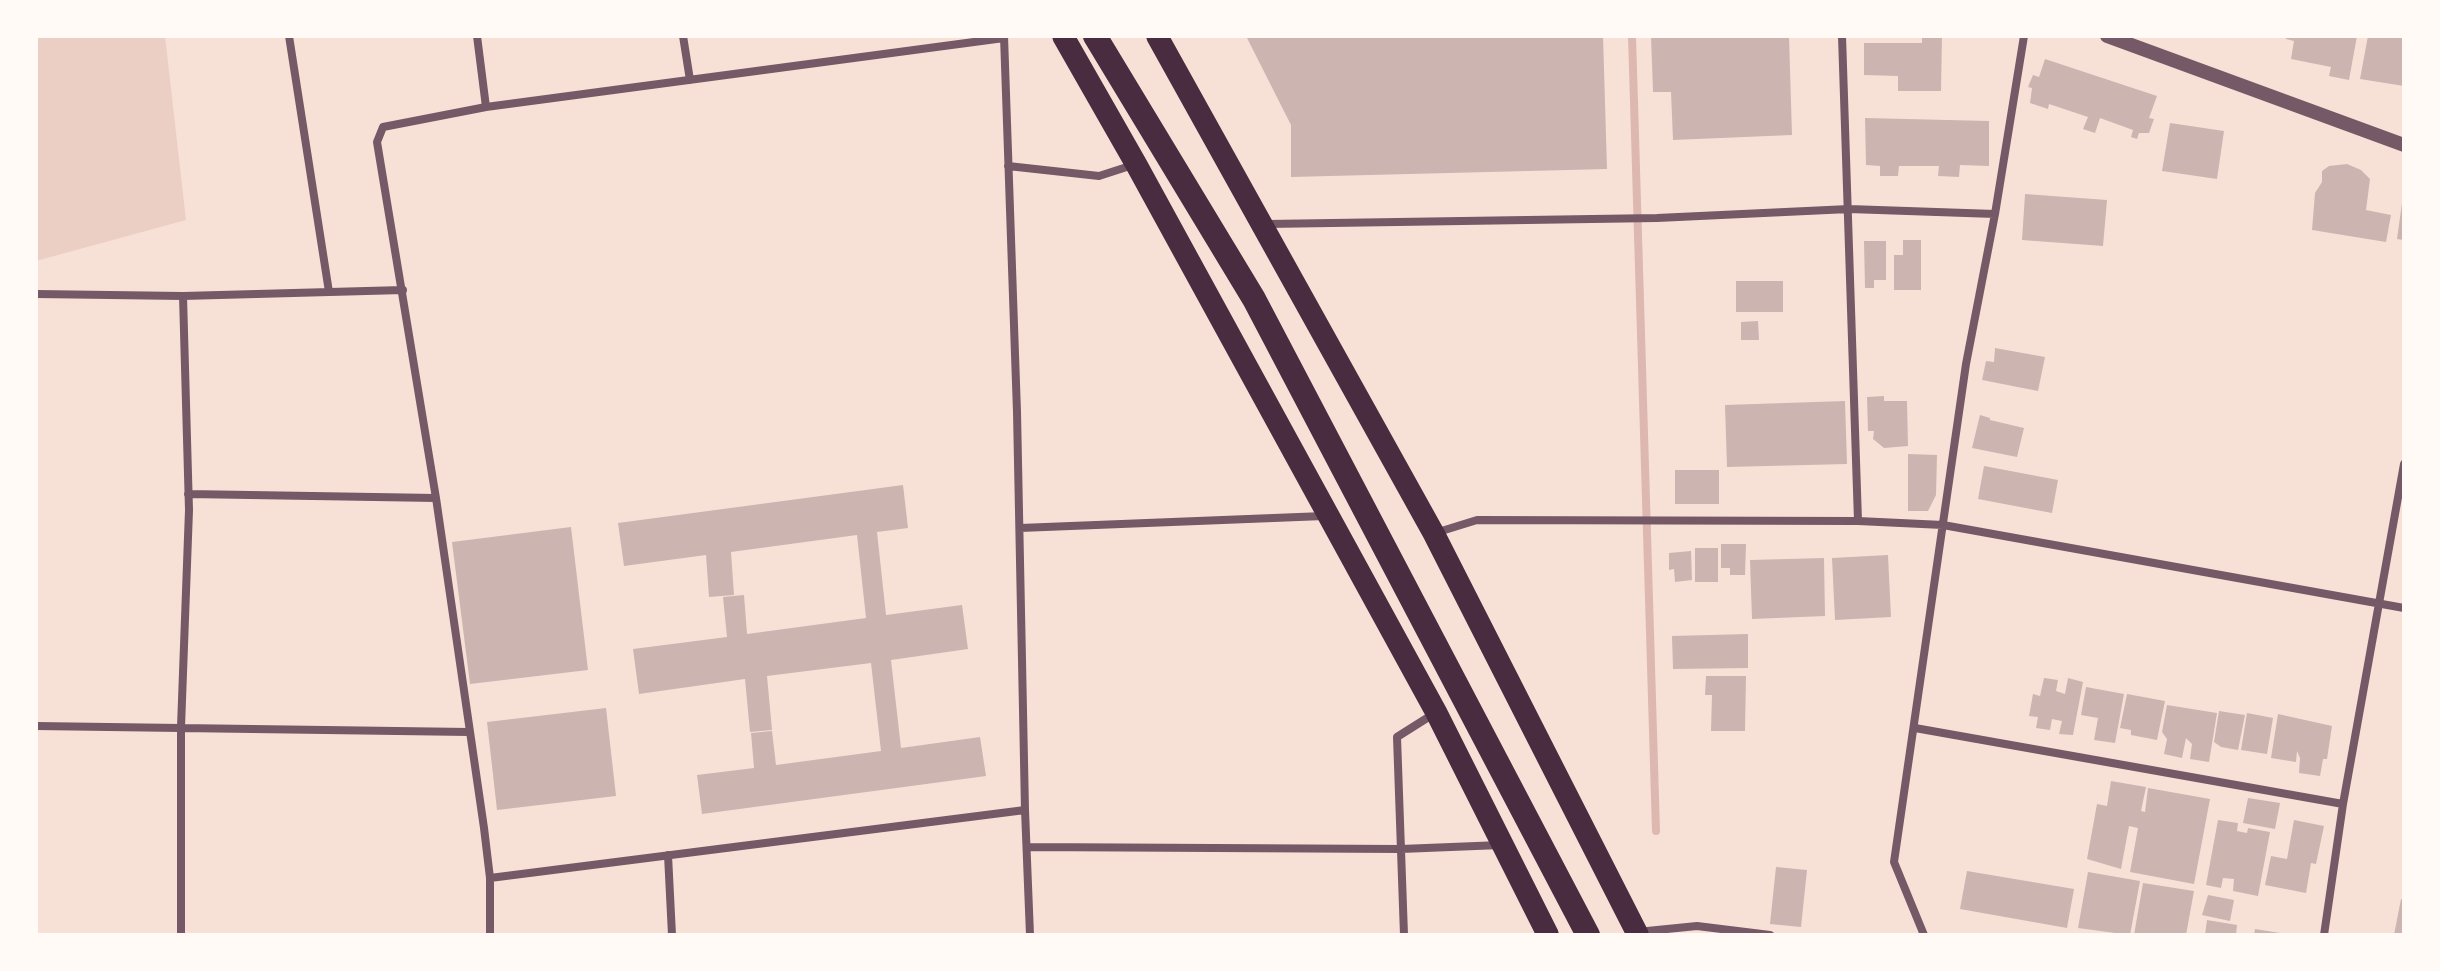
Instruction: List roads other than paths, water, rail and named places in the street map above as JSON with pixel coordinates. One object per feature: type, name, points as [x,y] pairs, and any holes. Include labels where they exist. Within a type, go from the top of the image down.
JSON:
[{"type":"highway","points":[[1063,36],[1436,712],[1548,935]]},
{"type":"highway","points":[[1095,36],[1254,299],[1588,935]]},
{"type":"highway","points":[[1157,36],[1434,534],[1637,934]]},
{"type":"street","points":[[289,36],[329,292]]},
{"type":"street","points":[[477,36],[486,107]]},
{"type":"street","points":[[683,36],[690,80]]},
{"type":"street","points":[[1842,36],[1858,521]]},
{"type":"street","points":[[1924,935],[1894,862],[1966,364],[1995,214],[2024,36]]},
{"type":"street","points":[[2107,36],[2404,145]]},
{"type":"street","points":[[490,935],[490,878],[436,498],[377,142],[383,127],[486,107],[1004,37],[1030,935]]},
{"type":"street","points":[[1008,166],[1099,176],[1136,164]]},
{"type":"street","points":[[1262,224],[1657,218],[1849,209],[1995,214]]},
{"type":"street","points":[[36,294],[183,296],[403,290]]},
{"type":"street","points":[[181,935],[181,727],[188,494],[183,296]]},
{"type":"street","points":[[2324,935],[2343,804],[2404,464]]},
{"type":"street","points":[[188,494],[436,498]]},
{"type":"street","points":[[1020,528],[1329,516]]},
{"type":"street","points":[[1434,534],[1477,520],[1858,521],[1943,525],[2404,608]]},
{"type":"street","points":[[1404,935],[1397,737],[1436,712]]},
{"type":"street","points":[[36,726],[469,732]]},
{"type":"street","points":[[1915,728],[2343,804]]},
{"type":"street","points":[[490,878],[1025,810]]},
{"type":"street","points":[[1027,847],[1401,849],[1501,845]]},
{"type":"street","points":[[668,855],[672,935]]},
{"type":"street","points":[[1637,934],[1697,926],[1770,935]]},
{"type":"waterway","points":[[1632,36],[1656,831]]}]
